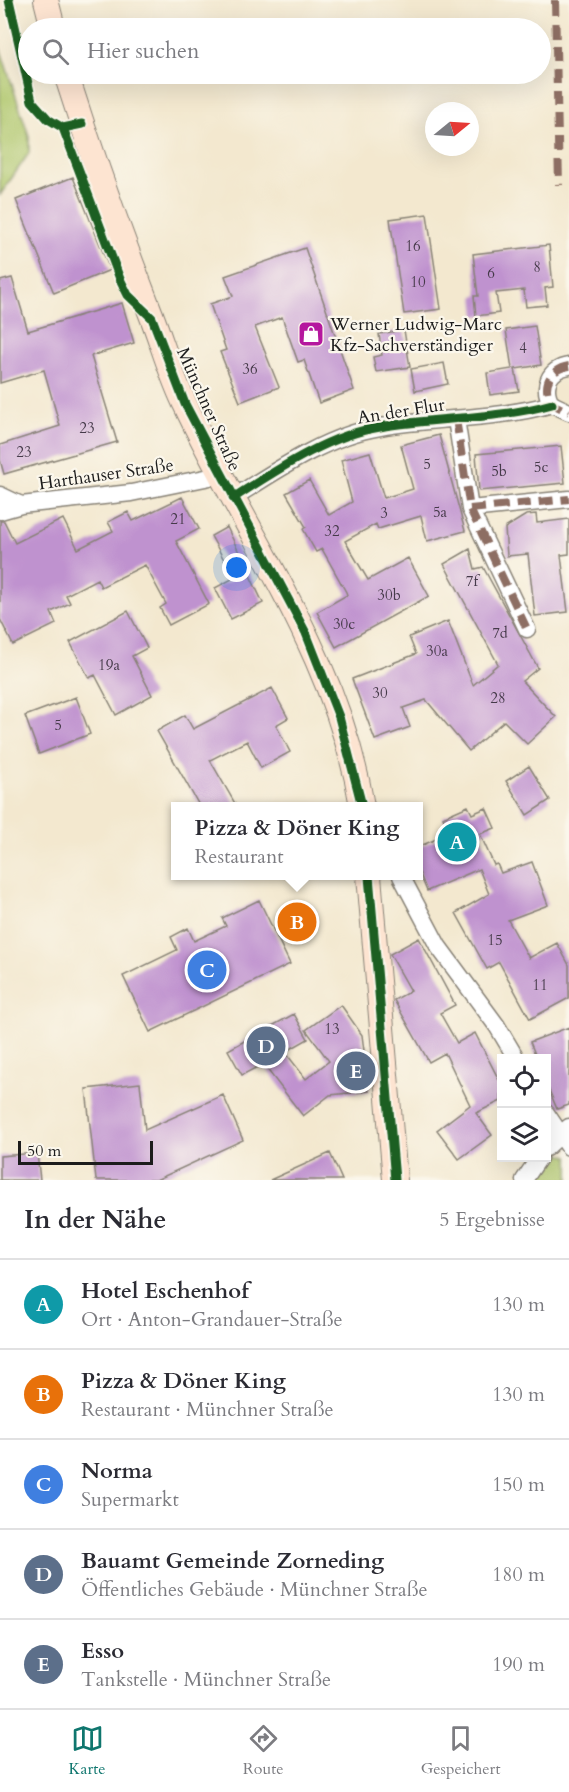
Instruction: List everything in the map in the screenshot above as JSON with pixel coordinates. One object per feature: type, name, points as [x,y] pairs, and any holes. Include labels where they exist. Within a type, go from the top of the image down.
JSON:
[{"type":"street","points":[[46,0],[50,18]]},
{"type":"street","name":"Münchner Straße","points":[[69,84],[130,261],[185,404],[220,475],[274,569],[321,667],[348,744],[361,802]]},
{"type":"street","points":[[569,366],[560,367],[550,377],[546,391],[552,404],[569,412]]},
{"type":"street","name":"An der Flur","points":[[233,498],[280,469],[353,434],[379,427],[530,411],[552,404]]},
{"type":"street","name":"An der Flur","points":[[456,419],[470,509],[527,629]]},
{"type":"street","name":"Harthauser Straße","points":[[0,495],[21,505],[131,493],[220,475]]},
{"type":"street","points":[[470,509],[569,499]]},
{"type":"street","points":[[0,511],[21,505]]},
{"type":"street","points":[[369,880],[395,1180]]},
{"type":"street","points":[[403,880],[438,946],[497,1026],[513,1054]]},
{"type":"street","points":[[551,1119],[566,1136],[551,1145]]},
{"type":"street","points":[[524,1180],[536,1162]]},
{"type":"green space","points":[[0,48],[29,136],[29,153],[0,195]]},
{"type":"green space","points":[[557,1154],[569,1156],[569,1180],[533,1180],[546,1162],[551,1162],[551,1158]]},
{"type":"building","points":[[73,177],[110,270],[54,293],[16,200]]},
{"type":"building","points":[[427,214],[441,309],[404,314],[390,219]]},
{"type":"building","points":[[549,245],[553,287],[545,288],[547,305],[526,307],[524,290],[496,293],[499,313],[476,316],[474,296],[478,296],[473,254]]},
{"type":"building","points":[[305,248],[354,390],[319,403],[304,360],[298,362],[282,317],[255,327],[279,387],[240,402],[220,352],[226,350],[210,304],[233,296],[225,276]]},
{"type":"building","points":[[12,278],[28,331],[122,303],[134,343],[91,356],[117,442],[4,474],[0,460],[0,445],[60,426],[44,370],[0,383],[0,281]]},
{"type":"building","points":[[535,326],[541,365],[515,369],[519,391],[490,395],[487,373],[512,369],[506,330]]},
{"type":"building","points":[[404,330],[410,367],[376,372],[373,357],[382,355],[379,334]]},
{"type":"building","points":[[444,363],[448,384],[415,391],[411,369]]},
{"type":"building","points":[[439,435],[465,531],[427,541],[421,516],[378,529],[376,524],[345,541],[368,580],[408,558],[429,596],[336,647],[317,612],[347,595],[322,549],[316,552],[303,529],[306,527],[286,493],[309,480],[329,515],[352,502],[341,460],[370,452],[384,498],[413,489],[401,445]]},
{"type":"building","points":[[561,446],[565,483],[479,491],[476,454]]},
{"type":"building","points":[[182,497],[199,529],[176,541],[209,604],[169,625],[160,608],[166,604],[145,565],[101,587],[97,579],[66,595],[70,603],[51,612],[56,624],[13,645],[0,619],[0,521],[4,521],[15,543],[63,519],[78,549],[113,531],[108,522],[128,512],[133,521]]},
{"type":"building","points":[[536,514],[537,523],[569,519],[569,554],[561,555],[568,612],[535,616],[528,554],[507,556],[505,528],[526,515]]},
{"type":"building","points":[[227,527],[263,603],[231,619],[215,588],[234,578],[211,536]]},
{"type":"building","points":[[470,549],[475,569],[483,567],[538,668],[522,681],[556,717],[527,744],[504,721],[469,751],[426,700],[403,708],[410,727],[375,740],[352,679],[416,654],[409,637],[448,621],[473,685],[498,664],[444,564]]},
{"type":"building","points":[[128,611],[147,648],[132,656],[152,695],[116,715],[95,675],[89,678],[70,642]]},
{"type":"building","points":[[272,688],[288,718],[276,725],[290,752],[261,768],[247,741],[210,760],[234,802],[197,802],[157,731],[185,715],[193,729]]},
{"type":"building","points":[[76,697],[90,734],[39,754],[25,716]]},
{"type":"building","points":[[529,766],[550,800],[527,815],[506,781]]},
{"type":"building","points":[[468,806],[472,814],[486,808],[495,828],[480,834],[494,865],[497,864],[501,873],[532,862],[548,905],[508,920],[529,958],[557,943],[569,965],[569,998],[530,1019],[499,962],[487,969],[456,913],[489,894],[479,869],[427,891],[422,880],[423,845],[450,833],[443,817]]},
{"type":"building","points":[[259,900],[290,964],[150,1032],[123,976],[177,950],[171,937],[188,928],[194,941],[226,926],[222,918]]},
{"type":"building","points":[[419,938],[455,1005],[440,1013],[457,1043],[475,1033],[497,1076],[497,1103],[476,1113],[492,1135],[459,1159],[437,1130],[470,1105],[445,1053],[429,1062],[394,1000],[411,991],[390,954]]},
{"type":"building","points":[[341,1005],[362,1035],[369,1091],[330,1095],[303,1116],[263,1064],[242,1075],[228,1050],[294,1014],[308,1039],[285,1052],[306,1079],[329,1061],[306,1030]]},
{"type":"building","points":[[569,1027],[569,1105],[557,1109],[551,1095],[551,1054],[535,1054],[530,1042]]},
{"type":"building","points":[[140,1083],[145,1130],[223,1095],[243,1140],[156,1180],[96,1180],[86,1089]]},
{"type":"building","points":[[37,1153],[40,1180],[0,1180],[0,1156]]},
{"type":"building","points":[[330,1153],[342,1180],[270,1180]]},
{"type":"marked path","points":[[555,0],[559,185]]},
{"type":"marked path","points":[[569,366],[556,371],[547,385],[552,404],[569,412]]},
{"type":"marked path","points":[[456,419],[470,509],[527,629]]},
{"type":"marked path","points":[[470,509],[569,499]]},
{"type":"cycle path","points":[[9,0],[18,40]]},
{"type":"cycle path","points":[[28,84],[32,101],[48,119],[63,128],[82,124]]},
{"type":"cycle path","points":[[63,128],[120,279],[128,295],[152,318],[185,404],[306,633],[339,717],[361,802]]},
{"type":"cycle path","points":[[233,498],[304,455],[361,431],[401,424],[510,413],[552,404]]},
{"type":"cycle path","points":[[369,880],[395,1180]]},
{"type":"place","name":"Werner Ludwig-Marc Kfz-Sachverständiger","points":[[311,334]]},
{"type":"place","name":"Hotel Eschenhof","points":[[457,842]]},
{"type":"place","name":"Pizza & Döner King","points":[[297,922]]},
{"type":"place","name":"Norma","points":[[207,970]]},
{"type":"place","name":"Bauamt Gemeinde Zorneding","points":[[266,1046]]},
{"type":"place","name":"Esso","points":[[356,1071]]}]
